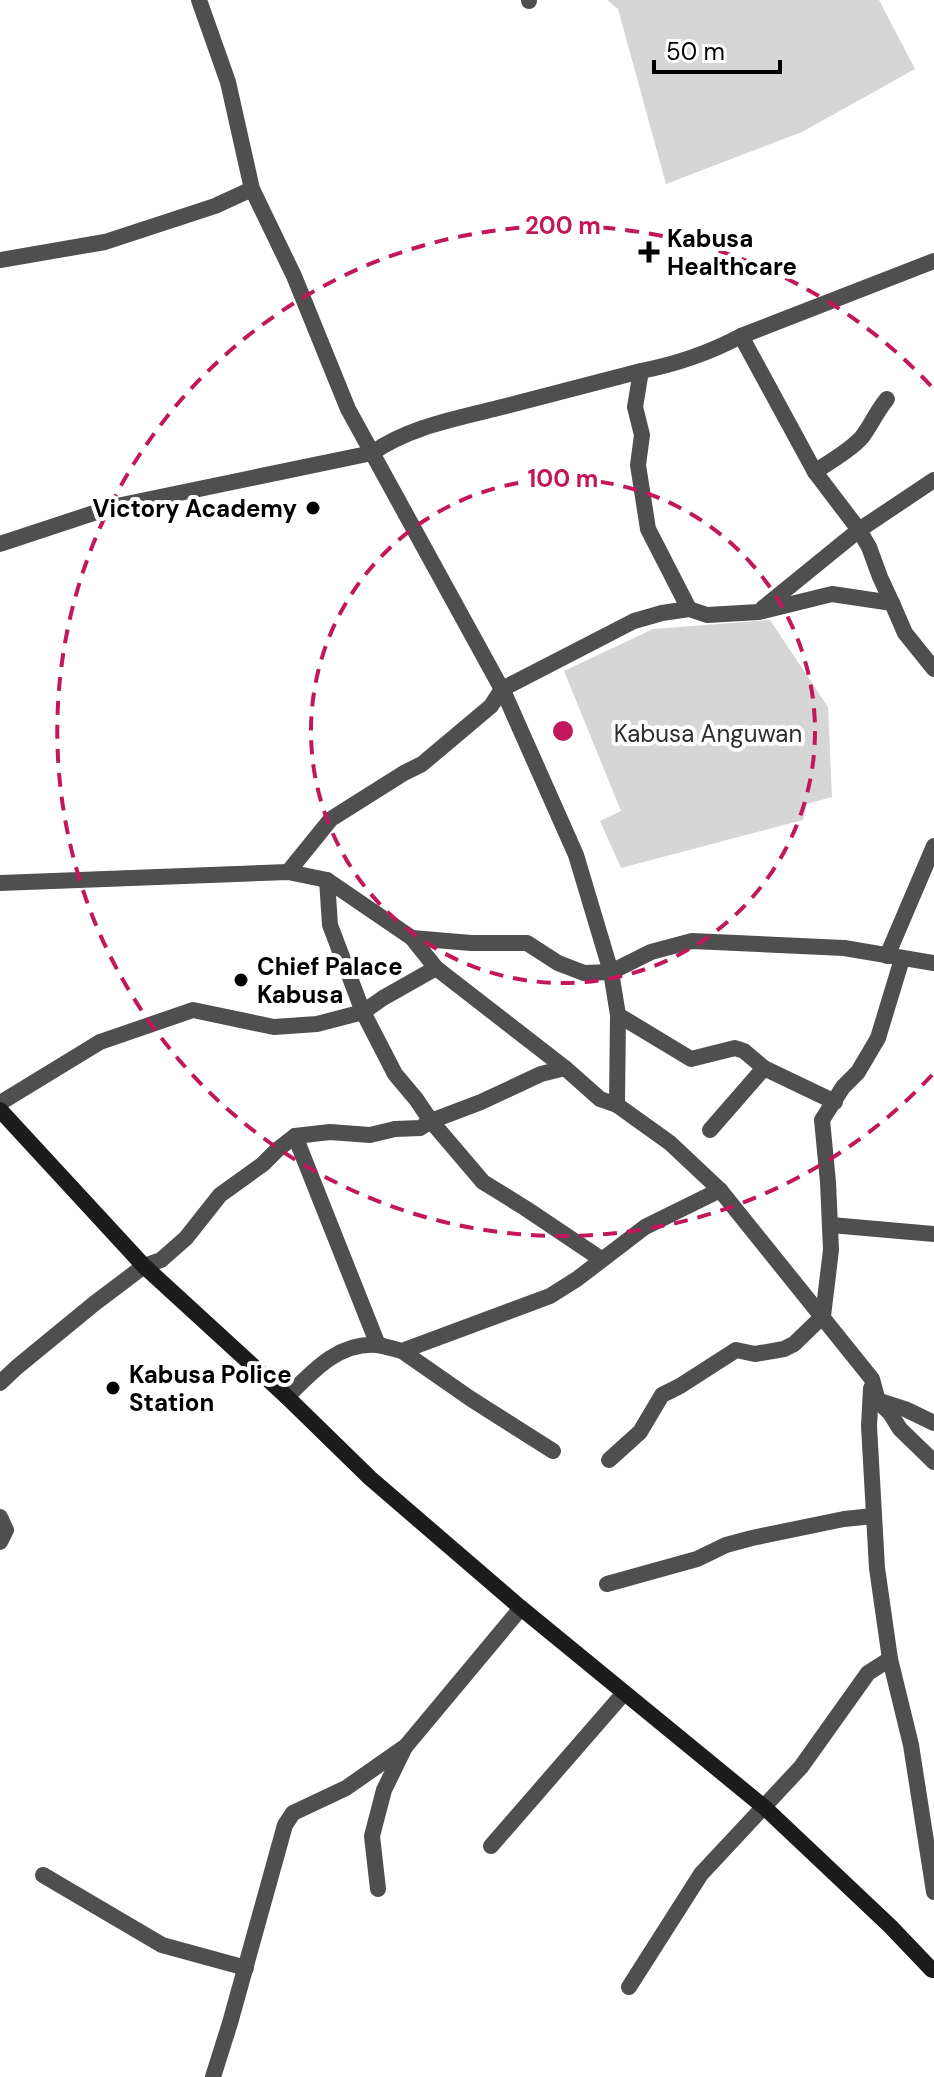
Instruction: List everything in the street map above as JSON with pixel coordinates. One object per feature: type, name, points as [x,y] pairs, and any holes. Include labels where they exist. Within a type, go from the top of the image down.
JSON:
[{"type":"street","points":[[199,0],[228,82],[252,189],[294,276],[348,409],[502,689],[576,855],[611,972],[618,1015],[617,1105]]},
{"type":"street","points":[[0,260],[105,242],[215,206],[252,189]]},
{"type":"street","points":[[0,544],[112,507],[372,453],[387,442],[444,422],[667,366],[934,261]]},
{"type":"street","points":[[741,336],[815,472],[869,547],[905,633],[934,669]]},
{"type":"street","points":[[641,371],[635,407],[642,435],[638,465],[648,529],[689,609]]},
{"type":"street","points":[[815,472],[860,439],[875,412],[887,399]]},
{"type":"street","points":[[759,612],[859,530],[934,480]]},
{"type":"street","points":[[288,872],[331,819],[422,764],[491,706],[502,689],[634,621],[689,609],[707,615],[759,612],[832,594],[892,603]]},
{"type":"street","points":[[609,1460],[640,1432],[662,1395],[736,1350],[755,1354],[784,1349],[794,1344],[823,1316],[831,1225],[822,1120],[843,1087],[858,1072],[878,1038],[894,957],[934,846]]},
{"type":"street","points":[[0,883],[288,872],[327,880],[412,938],[436,968],[600,1099],[617,1105],[670,1143],[720,1190],[872,1379],[878,1401],[900,1429],[934,1462]]},
{"type":"street","points":[[327,880],[330,925],[363,1012],[395,1074],[483,1182],[601,1259]]},
{"type":"street","points":[[412,938],[471,943],[527,943],[558,963],[584,973],[611,972],[651,952],[692,941],[844,948],[934,963]]},
{"type":"street","points":[[0,1103],[100,1042],[193,1010],[274,1027],[317,1024],[363,1012],[436,968]]},
{"type":"street","points":[[618,1015],[691,1059],[735,1048],[744,1051],[764,1068],[835,1102]]},
{"type":"street","points":[[0,1383],[72,1321],[144,1266],[161,1260],[186,1238],[220,1195],[295,1136],[330,1132],[370,1135],[395,1129],[420,1128],[541,1074],[565,1068]]},
{"type":"street","points":[[710,1130],[764,1068]]},
{"type":"street","points":[[0,1110],[144,1266],[370,1478],[521,1608],[764,1807],[933,1969]]},
{"type":"street","points":[[295,1136],[378,1345]]},
{"type":"street","points":[[402,1351],[550,1296],[645,1227],[720,1190]]},
{"type":"street","points":[[831,1225],[934,1234]]},
{"type":"street","points":[[287,1397],[321,1363],[353,1346],[378,1345],[402,1351],[553,1451]]},
{"type":"street","points":[[872,1379],[868,1407],[877,1568],[890,1659],[911,1745],[934,1892]]},
{"type":"street","points":[[878,1401],[905,1409],[934,1423]]},
{"type":"street","points":[[869,1426],[890,1413]]},
{"type":"street","points":[[607,1584],[697,1559],[726,1545],[752,1538],[874,1516]]},
{"type":"street","points":[[0,1517],[6,1530],[0,1542]]},
{"type":"street","points":[[378,1889],[372,1836],[384,1790],[406,1746],[521,1608]]},
{"type":"street","points":[[629,1987],[701,1874],[801,1767],[868,1673],[890,1659]]},
{"type":"street","points":[[491,1846],[624,1693]]},
{"type":"street","points":[[213,2077],[285,1825],[293,1813],[346,1788],[406,1746]]},
{"type":"street","points":[[43,1875],[162,1945],[246,1968]]},
{"type":"green space","points":[[607,0],[879,0],[915,69],[802,132],[666,184],[618,9]]},
{"type":"green space","name":"Kabusa Anguwan","points":[[770,620],[828,707],[832,797],[807,804],[803,820],[621,868],[600,821],[621,811],[564,671],[653,629]]},
{"type":"place","name":"Kabusa Healthcare","points":[[649,252]]},
{"type":"place","name":"Victory Academy","points":[[313,508]]},
{"type":"place","name":"Chief Palace Kabusa","points":[[241,980]]},
{"type":"place","name":"Kabusa Police Station","points":[[113,1388]]}]
